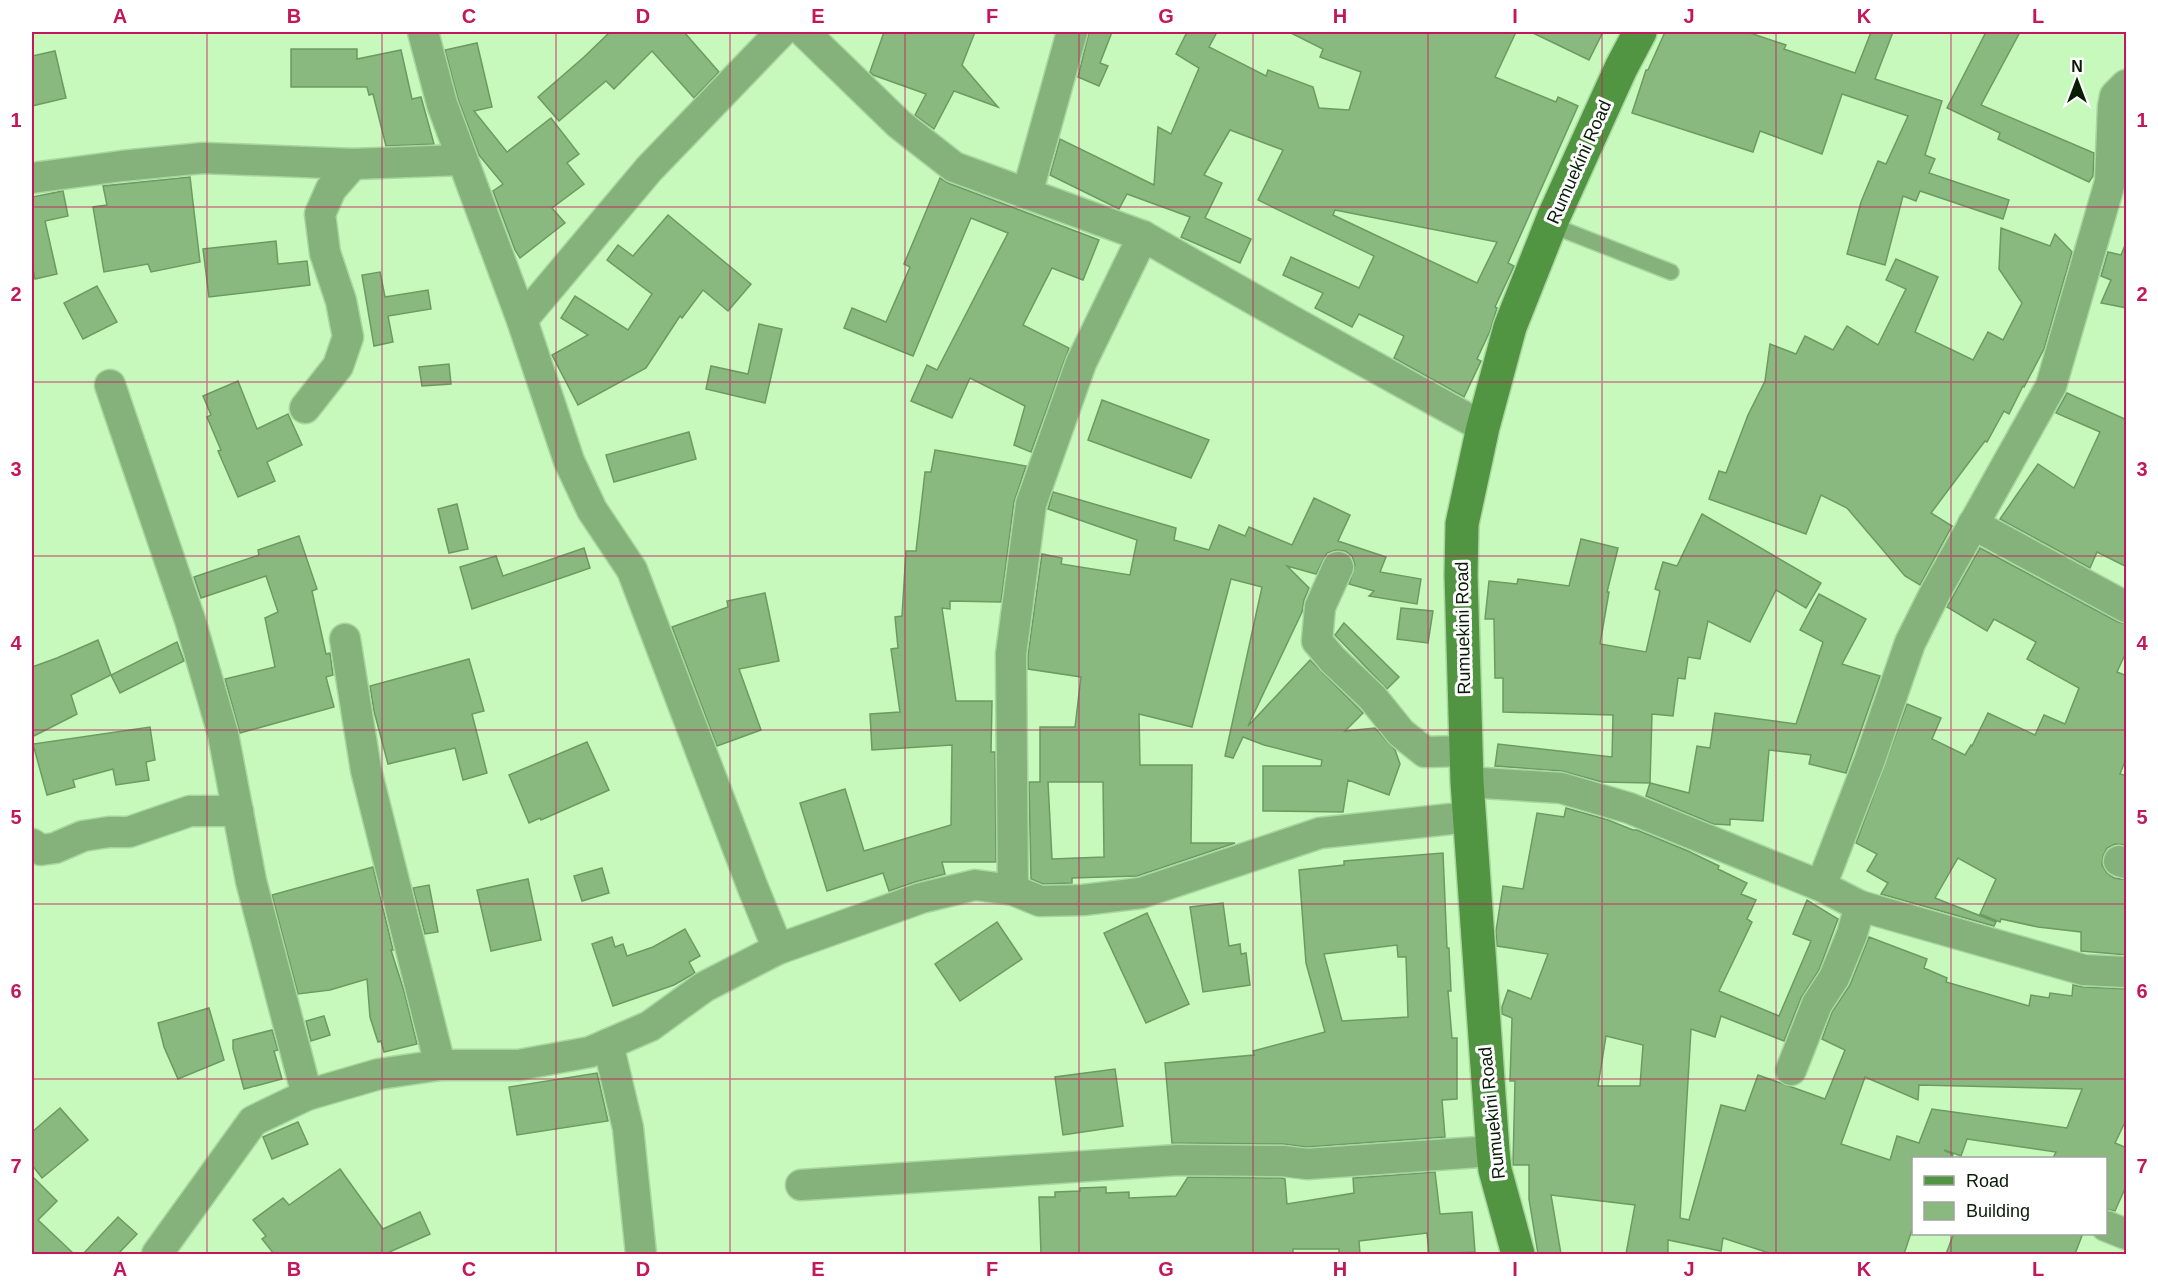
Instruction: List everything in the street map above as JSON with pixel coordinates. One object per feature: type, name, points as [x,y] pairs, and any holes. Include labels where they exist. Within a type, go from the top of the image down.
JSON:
[{"type":"street","points":[[423,32],[442,104],[461,160],[522,320],[569,461],[592,510],[632,570],[778,949]]},
{"type":"street","points":[[522,320],[649,169],[782,32]]},
{"type":"street","points":[[804,32],[899,124],[954,167],[1143,236],[1483,427]]},
{"type":"street","points":[[1027,194],[1072,32]]},
{"type":"street","name":"Rumuekini Road","points":[[1518,1254],[1495,1170],[1493,1151],[1466,766],[1461,575],[1462,524],[1483,427],[1510,327],[1551,225],[1621,68],[1640,32]]},
{"type":"street","points":[[1821,886],[1870,759],[1910,643],[1936,591],[2051,387],[2110,182],[2115,96],[2127,85]]},
{"type":"street","points":[[32,178],[203,158],[353,164],[461,160]]},
{"type":"street","points":[[305,408],[338,366],[348,337],[341,301],[325,253],[320,214],[331,189],[353,164]]},
{"type":"street","points":[[1013,890],[1011,654],[1031,504],[1081,363],[1143,236]]},
{"type":"street","points":[[110,385],[190,620],[223,734],[251,881],[307,1095]]},
{"type":"street","points":[[1973,524],[2127,607]]},
{"type":"street","points":[[1338,567],[1320,607],[1317,641],[1332,659],[1372,697],[1401,733],[1425,752],[1466,766],[1562,788],[1629,808],[1821,886],[1860,906],[2084,970],[2127,972]]},
{"type":"street","points":[[345,639],[366,770],[440,1065]]},
{"type":"street","points":[[32,844],[41,850],[55,849],[83,836],[129,832],[190,810],[238,811]]},
{"type":"street","points":[[157,1254],[253,1121],[307,1095],[379,1074],[440,1065],[519,1065],[590,1052],[650,1026],[704,987],[778,949],[921,898],[975,885],[1013,890],[1040,901],[1083,900],[1141,893],[1320,833],[1469,817]]},
{"type":"street","points":[[1791,1070],[1817,1004],[1834,978],[1852,934],[1860,906]]},
{"type":"street","points":[[608,1044],[628,1128],[641,1254]]},
{"type":"street","points":[[801,1185],[1179,1160],[1283,1161],[1307,1164],[1493,1151]]},
{"type":"street","points":[[2107,1226],[2127,1234]]},
{"type":"lane","points":[[1551,225],[1671,272]]},
{"type":"building","points":[[610,32],[684,32],[719,72],[694,98],[652,51],[614,89],[606,81],[559,121],[538,97]]},
{"type":"building","points":[[884,32],[975,32],[962,65],[998,107],[954,91],[934,129],[915,115],[926,94],[870,72]]},
{"type":"building","points":[[1089,32],[1112,32],[1100,63],[1108,66],[1099,86],[1078,77]]},
{"type":"building","points":[[1187,32],[1217,32],[1209,47],[1266,76],[1268,70],[1313,87],[1319,108],[1349,110],[1361,72],[1320,57],[1323,49],[1289,32],[1516,32],[1495,77],[1556,102],[1558,97],[1578,106],[1508,263],[1514,266],[1495,307],[1497,308],[1490,331],[1477,359],[1481,361],[1464,397],[1394,358],[1404,336],[1359,314],[1352,327],[1315,308],[1323,293],[1283,275],[1291,257],[1359,288],[1374,256],[1258,200],[1283,150],[1230,130],[1204,175],[1222,183],[1205,218],[1251,239],[1240,263],[1181,237],[1190,217],[1127,194],[1119,209],[1050,175],[1060,139],[1154,185],[1158,127],[1171,134],[1199,68],[1176,54]],"holes":[[[1335,210],[1497,242],[1477,283],[1333,215]]]},
{"type":"building","points":[[1531,32],[1603,32],[1589,60]]},
{"type":"building","points":[[1665,32],[1747,32],[1786,45],[1784,49],[1855,73],[1871,32],[1893,32],[1875,79],[1942,101],[1925,155],[1935,159],[1929,173],[2009,200],[2003,219],[1920,191],[1916,201],[1903,196],[1885,265],[1847,254],[1861,202],[1878,161],[1886,164],[1908,116],[1842,94],[1822,154],[1760,131],[1753,152],[1632,113],[1646,70]]},
{"type":"building","points":[[1986,32],[2020,32],[1981,105],[2094,153],[2093,176],[2089,182],[1998,139],[2000,133],[1947,108]]},
{"type":"building","points":[[477,43],[492,107],[474,111],[507,152],[551,118],[579,154],[567,163],[584,184],[552,208],[565,223],[520,258],[493,191],[503,184],[479,155],[458,99],[445,50]]},
{"type":"building","points":[[291,49],[357,49],[357,59],[401,50],[412,99],[421,97],[434,144],[386,146],[373,94],[369,95],[367,87],[291,87]]},
{"type":"building","points":[[55,51],[66,98],[32,106],[32,56]]},
{"type":"building","points":[[190,177],[200,262],[151,272],[148,264],[104,272],[93,207],[107,205],[103,186]]},
{"type":"building","points":[[940,178],[1099,240],[1083,280],[1052,268],[1023,325],[1069,348],[1031,452],[1014,445],[1025,406],[970,378],[952,418],[911,401],[927,365],[937,370],[1008,233],[971,218],[913,356],[844,328],[852,308],[886,322],[910,267],[904,264]]},
{"type":"building","points":[[63,191],[68,216],[45,221],[57,274],[35,279],[32,264],[32,197]]},
{"type":"building","points":[[668,215],[751,284],[728,311],[703,290],[682,318],[680,316],[646,368],[578,405],[552,355],[588,335],[561,318],[575,296],[628,330],[652,294],[607,260],[618,245],[633,256]]},
{"type":"building","points":[[2001,228],[2050,246],[2055,234],[2072,252],[2044,349],[2024,387],[2009,414],[2004,411],[1987,442],[1985,441],[1931,513],[1952,526],[1920,585],[1905,576],[1847,508],[1821,495],[1806,534],[1709,499],[1719,471],[1726,473],[1748,415],[1765,381],[1770,344],[1796,354],[1805,336],[1833,350],[1847,326],[1878,345],[1906,289],[1886,280],[1896,259],[1938,277],[1915,332],[1973,360],[1988,332],[2003,340],[2022,303],[1999,269]]},
{"type":"building","points":[[276,241],[278,264],[307,261],[310,285],[209,297],[203,249]]},
{"type":"building","points":[[2126,243],[2127,308],[2101,303],[2111,280],[2101,276],[2108,252],[2121,255]]},
{"type":"building","points":[[380,272],[385,297],[428,290],[431,309],[388,316],[393,342],[374,346],[362,275]]},
{"type":"building","points":[[97,286],[117,322],[83,339],[64,303]]},
{"type":"building","points":[[759,324],[782,329],[765,403],[706,389],[711,366],[748,374]]},
{"type":"building","points":[[449,364],[451,384],[422,386],[419,367]]},
{"type":"building","points":[[238,381],[257,429],[288,414],[302,445],[267,462],[275,481],[238,497],[218,451],[221,450],[207,417],[211,415],[203,396]]},
{"type":"building","points":[[2067,393],[2127,420],[2127,567],[2097,552],[2090,568],[2000,519],[2038,464],[2074,488],[2100,432],[2056,413]]},
{"type":"building","points":[[1102,400],[1209,440],[1191,478],[1088,440]]},
{"type":"building","points":[[689,432],[696,459],[614,482],[606,455]]},
{"type":"building","points":[[935,450],[1026,466],[1014,502],[1001,602],[950,601],[950,609],[942,608],[956,701],[992,701],[991,752],[995,752],[996,862],[942,862],[945,874],[889,891],[883,873],[827,891],[800,803],[845,789],[864,851],[951,825],[952,745],[872,750],[870,714],[900,712],[891,649],[898,648],[895,617],[902,616],[906,551],[916,551],[925,472],[931,472]]},
{"type":"building","points":[[1053,492],[1176,528],[1174,540],[1209,550],[1219,525],[1245,536],[1249,527],[1292,545],[1314,498],[1350,515],[1338,541],[1386,557],[1380,572],[1421,579],[1417,604],[1369,596],[1374,591],[1349,584],[1355,565],[1352,556],[1345,551],[1336,550],[1327,553],[1316,574],[1287,566],[1309,588],[1302,612],[1248,726],[1310,660],[1363,713],[1345,731],[1375,728],[1395,750],[1400,764],[1389,795],[1348,780],[1343,812],[1263,811],[1263,766],[1321,766],[1322,760],[1264,745],[1243,737],[1233,758],[1225,756],[1262,587],[1231,579],[1192,727],[1139,714],[1140,765],[1192,765],[1191,843],[1235,843],[1137,876],[1072,878],[1072,883],[1043,884],[1031,879],[1029,782],[1040,782],[1040,727],[1075,727],[1081,677],[1028,669],[1042,554],[1062,558],[1061,564],[1130,575],[1137,540],[1048,509]],"holes":[[[1048,782],[1103,782],[1104,857],[1052,859]]]},
{"type":"building","points":[[457,504],[468,549],[449,553],[438,509]]},
{"type":"building","points":[[1702,514],[1821,583],[1806,608],[1776,590],[1750,642],[1708,621],[1700,659],[1688,657],[1685,679],[1678,678],[1673,716],[1652,714],[1650,783],[1602,782],[1562,771],[1495,766],[1498,744],[1612,757],[1613,715],[1503,712],[1503,678],[1495,678],[1494,619],[1485,619],[1489,581],[1517,584],[1518,579],[1569,586],[1581,539],[1618,548],[1607,592],[1609,592],[1600,644],[1646,652],[1660,591],[1655,589],[1663,562],[1677,566]]},
{"type":"building","points":[[299,536],[317,589],[312,591],[326,654],[330,653],[333,675],[326,677],[334,707],[240,733],[225,679],[275,667],[265,618],[278,612],[266,576],[201,598],[194,577],[259,555],[258,550]]},
{"type":"building","points":[[584,548],[590,568],[472,609],[460,567],[496,556],[503,576]]},
{"type":"building","points":[[1980,548],[2118,622],[2127,624],[2127,650],[2117,672],[2127,676],[2127,756],[2120,774],[2127,776],[2127,845],[2115,844],[2107,848],[2102,865],[2114,878],[2127,880],[2127,955],[2081,951],[2081,932],[2038,927],[2001,919],[2000,922],[1980,914],[1996,879],[1958,858],[1935,898],[1996,922],[1994,926],[1881,894],[1888,883],[1867,871],[1877,854],[1856,843],[1907,704],[1941,718],[1932,739],[1965,755],[1972,746],[1988,713],[2035,735],[2044,715],[2065,724],[2079,688],[2027,659],[2036,642],[1994,619],[1987,631],[1947,607]]},
{"type":"building","points":[[765,593],[779,661],[739,669],[761,730],[717,746],[672,627],[728,607],[727,601]]},
{"type":"building","points":[[1819,594],[1866,619],[1842,664],[1880,676],[1846,773],[1809,764],[1811,755],[1769,750],[1763,821],[1730,819],[1730,825],[1713,824],[1646,796],[1650,783],[1689,793],[1697,746],[1710,748],[1715,713],[1796,724],[1823,642],[1800,630]]},
{"type":"building","points":[[1401,608],[1433,611],[1428,643],[1397,639]]},
{"type":"building","points":[[1344,623],[1399,677],[1387,689],[1335,635]]},
{"type":"building","points":[[98,640],[111,675],[71,695],[77,714],[32,737],[32,667]]},
{"type":"building","points":[[177,642],[184,661],[120,693],[111,675]]},
{"type":"building","points":[[469,659],[484,711],[472,714],[487,773],[463,780],[455,748],[388,764],[370,686]]},
{"type":"building","points":[[150,727],[155,760],[146,762],[149,780],[116,785],[113,769],[73,780],[75,787],[47,795],[33,744]]},
{"type":"building","points":[[587,742],[609,790],[541,820],[540,818],[529,823],[509,775]]},
{"type":"building","points":[[1566,808],[1608,820],[1688,851],[1747,883],[1741,894],[1756,900],[1747,919],[1752,922],[1719,991],[1779,1016],[1811,941],[1793,934],[1807,900],[1838,919],[1819,970],[1801,998],[1784,1041],[1721,1016],[1715,1037],[1691,1029],[1680,1218],[1689,1220],[1721,1105],[1745,1111],[1758,1075],[1825,1099],[1845,1050],[1822,1039],[1832,1012],[1850,985],[1869,937],[1927,959],[1924,968],[1947,978],[1946,982],[2029,1006],[2031,995],[2049,998],[2050,993],[2072,996],[2073,985],[2127,989],[2127,1118],[2115,1143],[2127,1148],[2127,1184],[2115,1211],[2107,1209],[2107,1157],[2054,1157],[2056,1152],[1967,1139],[1961,1156],[1945,1150],[1953,1154],[1952,1157],[1912,1157],[1912,1230],[1904,1254],[1772,1254],[1723,1238],[1721,1251],[1668,1240],[1668,1254],[1626,1254],[1635,1205],[1551,1195],[1561,1254],[1538,1254],[1529,1199],[1529,1165],[1513,1165],[1515,1081],[1510,1081],[1512,1018],[1502,1014],[1502,1007],[1508,990],[1531,999],[1548,954],[1497,946],[1496,931],[1503,886],[1523,889],[1537,813],[1564,817]],"holes":[[[1606,1036],[1643,1045],[1640,1086],[1598,1086]],[[1865,1077],[1918,1100],[1919,1085],[2082,1089],[2067,1128],[1932,1109],[1919,1143],[1897,1136],[1890,1160],[1841,1144]]]},
{"type":"building","points":[[1443,853],[1451,991],[1448,991],[1452,1038],[1457,1038],[1457,1099],[1442,1100],[1445,1137],[1307,1147],[1283,1144],[1172,1143],[1165,1063],[1254,1055],[1253,1051],[1325,1032],[1306,963],[1299,870],[1344,865],[1344,861]],"holes":[[[1397,945],[1398,957],[1406,957],[1408,1017],[1342,1021],[1324,954]]]},
{"type":"building","points":[[373,867],[393,950],[391,950],[417,1044],[384,1052],[381,1041],[378,1042],[370,1017],[367,979],[330,990],[298,994],[272,895]]},
{"type":"building","points":[[602,868],[609,893],[582,901],[574,876]]},
{"type":"building","points":[[528,879],[541,940],[491,951],[477,890]]},
{"type":"building","points":[[429,885],[438,932],[425,934],[413,888]]},
{"type":"building","points":[[1223,903],[1229,946],[1240,944],[1241,954],[1246,953],[1250,985],[1203,992],[1190,907]]},
{"type":"building","points":[[1147,913],[1189,1004],[1146,1023],[1104,933]]},
{"type":"building","points":[[997,922],[1022,959],[960,1001],[935,964]]},
{"type":"building","points":[[685,929],[700,956],[689,962],[695,973],[674,985],[613,1006],[592,944],[612,937],[615,947],[623,944],[627,956],[653,947]]},
{"type":"building","points":[[209,1008],[224,1060],[178,1079],[164,1047],[158,1023]]},
{"type":"building","points":[[324,1016],[330,1035],[311,1041],[306,1021]]},
{"type":"building","points":[[272,1030],[278,1050],[274,1051],[282,1079],[244,1089],[233,1049],[233,1040]]},
{"type":"building","points":[[1115,1069],[1123,1126],[1063,1135],[1055,1077]]},
{"type":"building","points":[[597,1073],[608,1121],[517,1135],[509,1087]]},
{"type":"building","points":[[60,1108],[88,1140],[42,1178],[32,1165],[32,1132]]},
{"type":"building","points":[[298,1122],[308,1144],[272,1159],[263,1137]]},
{"type":"building","points":[[340,1169],[383,1229],[420,1212],[430,1234],[385,1254],[274,1254],[262,1239],[266,1236],[253,1220],[283,1198],[289,1205]]},
{"type":"building","points":[[1435,1172],[1440,1214],[1472,1212],[1475,1252],[1429,1254],[1427,1233],[1359,1241],[1360,1254],[1339,1254],[1339,1249],[1293,1249],[1293,1254],[1041,1254],[1039,1197],[1055,1197],[1055,1192],[1106,1187],[1106,1193],[1129,1192],[1129,1198],[1176,1196],[1188,1177],[1282,1178],[1285,1179],[1287,1204],[1354,1193],[1353,1178]]},
{"type":"building","points":[[32,1176],[57,1201],[38,1220],[74,1254],[32,1254]]},
{"type":"building","points":[[118,1217],[137,1234],[118,1254],[83,1254]]},
{"type":"building","points":[[1953,1235],[2082,1235],[2075,1254],[1946,1254]]}]
